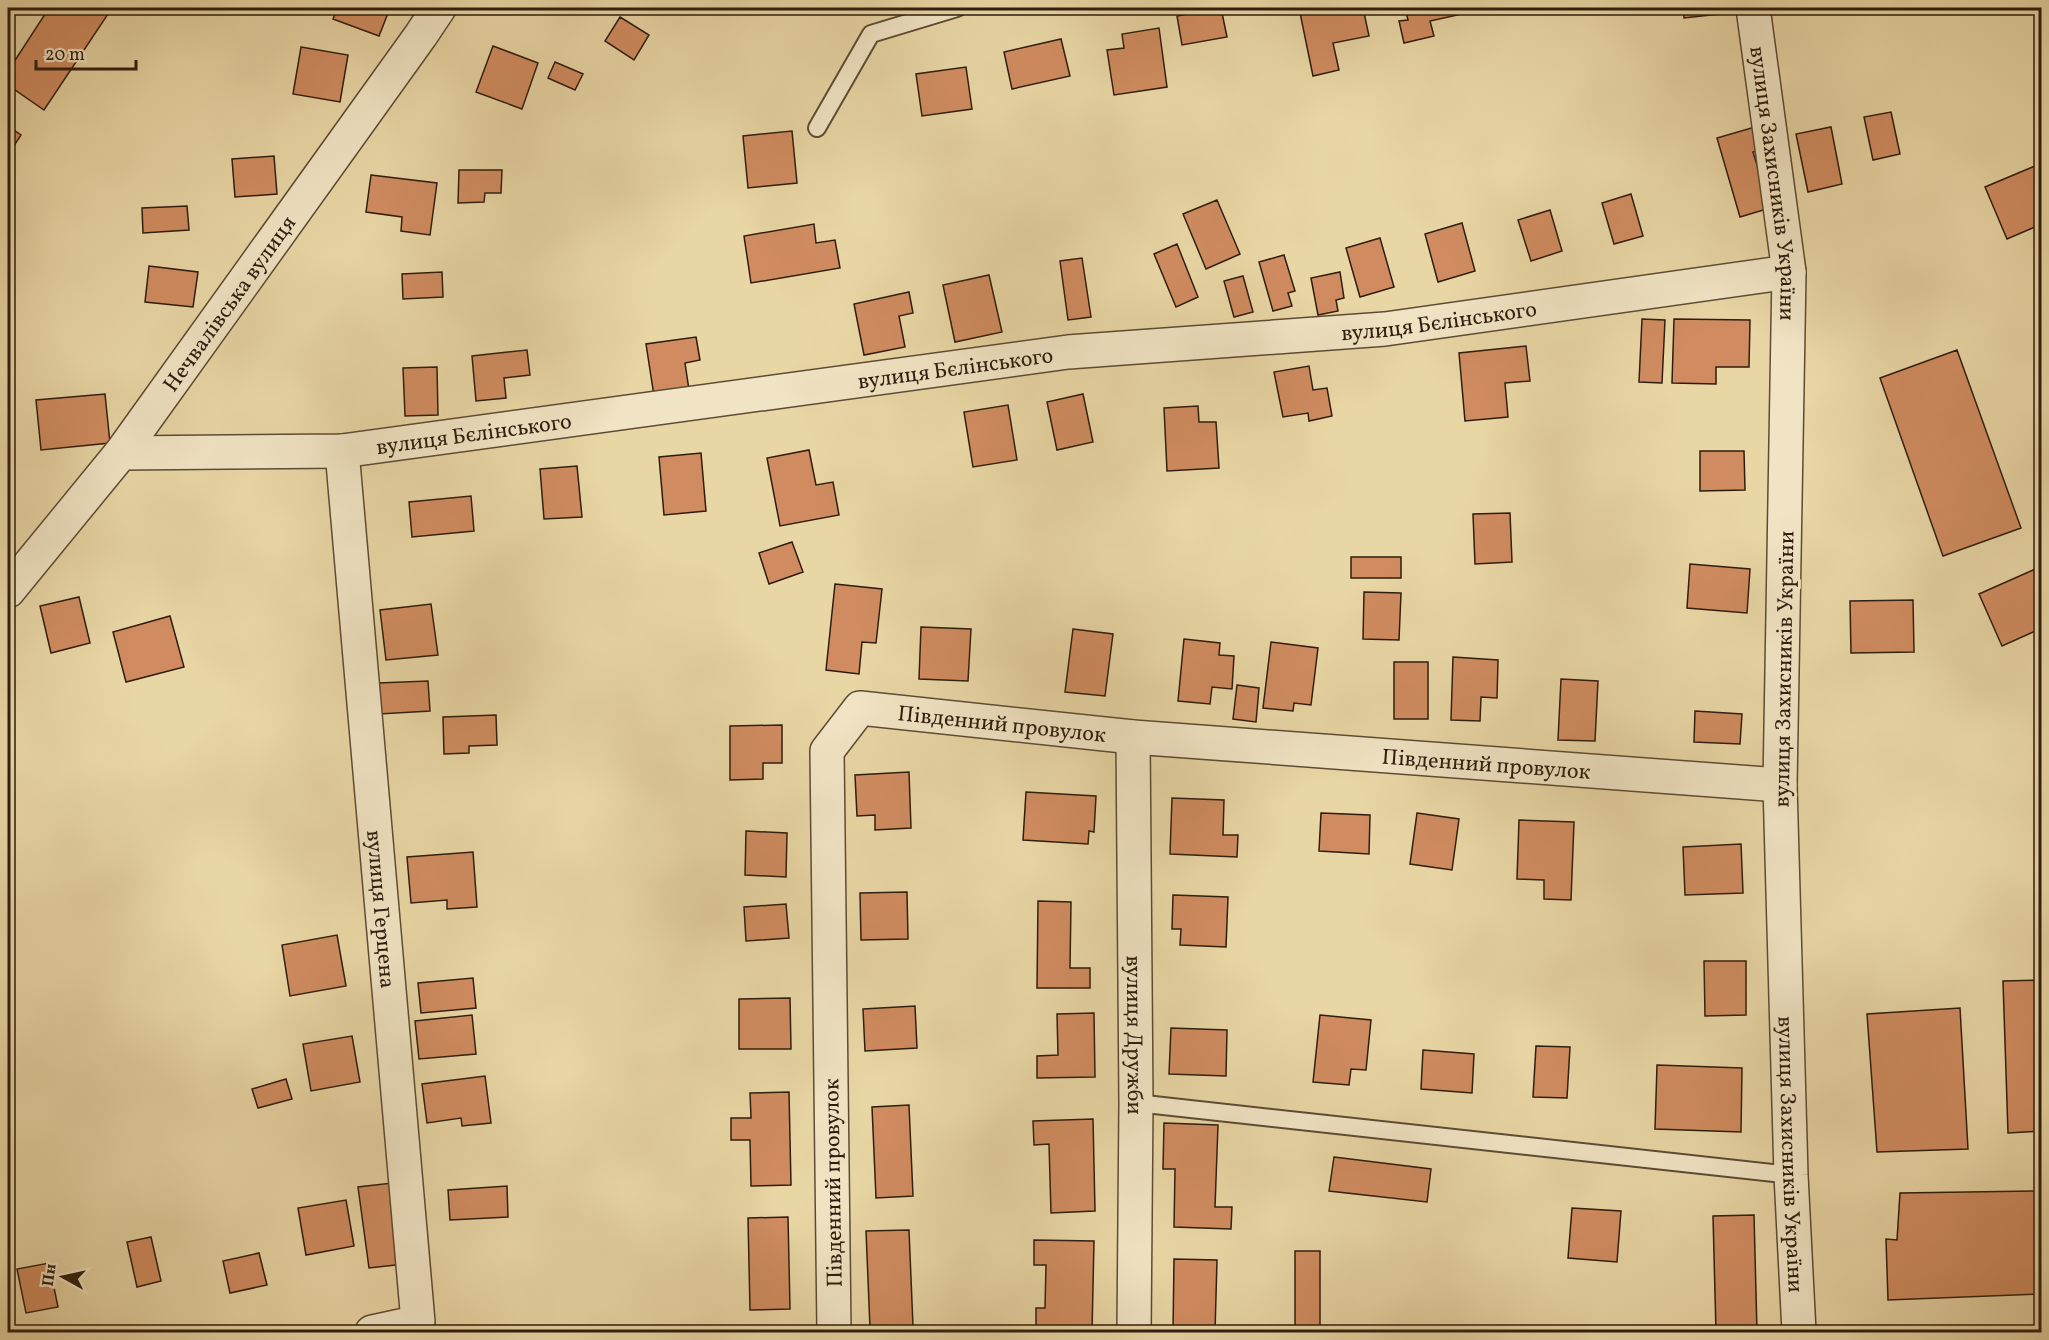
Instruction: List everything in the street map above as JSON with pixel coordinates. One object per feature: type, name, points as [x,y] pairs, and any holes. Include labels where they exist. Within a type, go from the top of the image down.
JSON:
[{"type":"street","name":"Нечвалівська вулиця","points":[[8,591],[121,453],[439,8]]},
{"type":"street","name":"вулиця Захисників України","points":[[1753,8],[1789,272],[1780,785],[1791,1175],[1799,1332]]},
{"type":"street","name":"вулиця Бєлінського","points":[[121,453],[342,451],[1068,352],[1385,328],[1789,272]]},
{"type":"street","name":"вулиця Герцена","points":[[342,451],[418,1322],[372,1332]]},
{"type":"street","name":"Південний провулок","points":[[834,1332],[826,751],[860,708],[1133,737],[1780,785]]},
{"type":"street","name":"вулиця Дружби","points":[[1133,737],[1136,1103],[1134,1332]]},
{"type":"lane","points":[[818,128],[871,34],[957,8]]},
{"type":"lane","points":[[1136,1103],[1791,1175]]},
{"type":"building","points":[[49,8],[112,8],[44,110],[8,85],[8,71]]},
{"type":"building","points":[[337,8],[390,8],[379,36],[333,19]]},
{"type":"building","points":[[1221,8],[1227,37],[1182,45],[1177,16]]},
{"type":"building","points":[[1299,8],[1363,8],[1369,36],[1333,43],[1339,70],[1313,76]]},
{"type":"building","points":[[1405,8],[1460,8],[1462,14],[1430,21],[1434,36],[1404,43],[1399,21],[1408,20]]},
{"type":"building","points":[[1683,8],[1728,8],[1729,13],[1684,18]]},
{"type":"building","points":[[620,17],[649,35],[634,60],[605,41]]},
{"type":"building","points":[[1159,28],[1167,87],[1114,95],[1107,50],[1124,48],[1122,34]]},
{"type":"building","points":[[1061,39],[1070,76],[1012,89],[1004,52]]},
{"type":"building","points":[[493,46],[538,63],[522,109],[476,92]]},
{"type":"building","points":[[301,47],[348,55],[340,102],[293,94]]},
{"type":"building","points":[[555,62],[583,74],[575,90],[548,78]]},
{"type":"building","points":[[966,67],[972,109],[922,116],[916,74]]},
{"type":"building","points":[[1891,112],[1900,154],[1873,160],[1864,117]]},
{"type":"building","points":[[8,126],[21,135],[8,155]]},
{"type":"building","points":[[1755,127],[1761,150],[1753,152],[1770,208],[1740,217],[1717,138]]},
{"type":"building","points":[[1831,127],[1842,184],[1808,192],[1796,134]]},
{"type":"building","points":[[792,131],[797,183],[748,188],[743,136]]},
{"type":"building","points":[[274,156],[277,194],[235,197],[232,159]]},
{"type":"building","points":[[2042,163],[2042,224],[2007,239],[1985,187]]},
{"type":"building","points":[[459,170],[502,170],[501,193],[485,193],[484,202],[458,203]]},
{"type":"building","points":[[371,175],[437,183],[430,235],[401,231],[402,217],[366,212]]},
{"type":"building","points":[[1631,194],[1643,236],[1614,244],[1602,203]]},
{"type":"building","points":[[1217,200],[1240,254],[1206,269],[1183,214]]},
{"type":"building","points":[[187,206],[189,230],[143,233],[142,208]]},
{"type":"building","points":[[1550,210],[1562,251],[1531,261],[1518,220]]},
{"type":"building","points":[[1462,223],[1475,271],[1438,282],[1425,234]]},
{"type":"building","points":[[814,224],[816,243],[835,240],[840,268],[751,283],[744,236]]},
{"type":"building","points":[[1380,238],[1394,287],[1360,297],[1346,248]]},
{"type":"building","points":[[1177,244],[1198,297],[1176,307],[1154,254]]},
{"type":"building","points":[[1284,255],[1295,291],[1288,293],[1292,306],[1273,311],[1259,262]]},
{"type":"building","points":[[1082,258],[1091,317],[1068,320],[1060,261]]},
{"type":"building","points":[[149,266],[198,272],[193,307],[145,302]]},
{"type":"building","points":[[442,272],[443,297],[403,299],[402,274]]},
{"type":"building","points":[[1340,272],[1344,298],[1336,300],[1338,311],[1318,315],[1311,278]]},
{"type":"building","points":[[989,275],[1002,332],[955,342],[943,285]]},
{"type":"building","points":[[1243,276],[1253,312],[1234,317],[1224,281]]},
{"type":"building","points":[[909,292],[913,313],[899,316],[905,347],[864,355],[854,304]]},
{"type":"building","points":[[1642,319],[1665,320],[1662,383],[1639,382]]},
{"type":"building","points":[[1674,319],[1750,320],[1749,367],[1716,367],[1716,384],[1672,383]]},
{"type":"building","points":[[696,337],[700,360],[685,363],[689,390],[654,396],[646,344]]},
{"type":"building","points":[[1526,346],[1530,381],[1505,383],[1508,417],[1465,421],[1459,353]]},
{"type":"building","points":[[527,350],[530,375],[504,378],[506,398],[476,401],[472,356]]},
{"type":"building","points":[[1957,350],[2021,528],[1943,556],[1880,378]]},
{"type":"building","points":[[1309,366],[1313,390],[1327,388],[1332,416],[1309,421],[1308,413],[1283,417],[1274,372]]},
{"type":"building","points":[[437,367],[438,415],[405,416],[403,368]]},
{"type":"building","points":[[105,394],[110,443],[41,450],[36,400]]},
{"type":"building","points":[[1083,394],[1093,442],[1057,450],[1047,402]]},
{"type":"building","points":[[1008,405],[1017,460],[973,467],[964,412]]},
{"type":"building","points":[[1198,406],[1199,422],[1216,422],[1219,468],[1167,471],[1164,408]]},
{"type":"building","points":[[809,450],[816,485],[833,482],[839,515],[780,526],[767,458]]},
{"type":"building","points":[[1700,451],[1744,451],[1745,490],[1700,491]]},
{"type":"building","points":[[701,453],[706,511],[664,515],[659,457]]},
{"type":"building","points":[[577,466],[582,517],[544,519],[540,469]]},
{"type":"building","points":[[471,496],[474,531],[412,537],[409,502]]},
{"type":"building","points":[[1510,513],[1512,562],[1475,564],[1473,514]]},
{"type":"building","points":[[792,542],[803,572],[769,584],[759,553]]},
{"type":"building","points":[[1351,557],[1401,557],[1401,578],[1351,578]]},
{"type":"building","points":[[1690,564],[1750,569],[1747,613],[1687,608]]},
{"type":"building","points":[[2042,566],[2042,628],[2002,646],[1979,594]]},
{"type":"building","points":[[835,584],[882,589],[876,643],[862,642],[859,674],[826,670]]},
{"type":"building","points":[[1364,592],[1401,593],[1399,640],[1363,639]]},
{"type":"building","points":[[79,597],[90,643],[51,653],[40,606]]},
{"type":"building","points":[[1913,600],[1914,652],[1851,653],[1850,601]]},
{"type":"building","points":[[431,604],[438,655],[386,660],[380,610]]},
{"type":"building","points":[[170,616],[184,667],[126,682],[113,632]]},
{"type":"building","points":[[921,627],[971,629],[968,681],[919,679]]},
{"type":"building","points":[[1073,629],[1113,634],[1105,696],[1065,692]]},
{"type":"building","points":[[1184,639],[1220,643],[1219,655],[1234,656],[1232,689],[1212,687],[1210,704],[1178,701]]},
{"type":"building","points":[[1271,642],[1318,648],[1311,705],[1294,703],[1293,711],[1263,708]]},
{"type":"building","points":[[1453,657],[1498,660],[1497,698],[1481,697],[1480,721],[1451,720]]},
{"type":"building","points":[[1394,662],[1428,662],[1428,719],[1394,719]]},
{"type":"building","points":[[1561,679],[1598,681],[1595,741],[1558,740]]},
{"type":"building","points":[[428,681],[430,711],[379,714],[378,683]]},
{"type":"building","points":[[1237,685],[1259,688],[1256,722],[1233,719]]},
{"type":"building","points":[[1695,711],[1742,714],[1740,744],[1694,742]]},
{"type":"building","points":[[496,715],[497,745],[469,746],[469,753],[444,754],[443,717]]},
{"type":"building","points":[[782,725],[782,763],[763,763],[763,779],[730,780],[730,726]]},
{"type":"building","points":[[909,772],[911,828],[875,830],[875,815],[857,816],[855,775]]},
{"type":"building","points":[[1026,792],[1096,796],[1094,832],[1089,831],[1088,844],[1023,840]]},
{"type":"building","points":[[1172,798],[1224,800],[1223,835],[1238,835],[1237,857],[1170,854]]},
{"type":"building","points":[[1321,813],[1370,815],[1369,854],[1319,851]]},
{"type":"building","points":[[1417,813],[1459,819],[1452,870],[1410,864]]},
{"type":"building","points":[[1519,820],[1574,822],[1571,900],[1544,899],[1544,880],[1517,879]]},
{"type":"building","points":[[746,831],[787,833],[786,877],[745,875]]},
{"type":"building","points":[[1741,844],[1743,893],[1685,895],[1683,847]]},
{"type":"building","points":[[473,852],[477,907],[447,909],[447,900],[411,903],[407,857]]},
{"type":"building","points":[[907,892],[908,939],[861,940],[860,893]]},
{"type":"building","points":[[1173,895],[1228,897],[1226,947],[1180,945],[1181,929],[1172,929]]},
{"type":"building","points":[[1038,901],[1071,902],[1070,968],[1090,968],[1090,988],[1037,988]]},
{"type":"building","points":[[786,904],[789,938],[746,941],[744,907]]},
{"type":"building","points":[[337,935],[346,986],[290,996],[282,945]]},
{"type":"building","points":[[1704,961],[1746,961],[1746,1015],[1705,1016]]},
{"type":"building","points":[[473,978],[476,1008],[421,1013],[418,983]]},
{"type":"building","points":[[2042,980],[2042,1131],[2008,1133],[2003,981]]},
{"type":"building","points":[[790,998],[791,1049],[739,1049],[739,999]]},
{"type":"building","points":[[915,1006],[917,1048],[865,1051],[863,1009]]},
{"type":"building","points":[[1960,1008],[1968,1149],[1877,1152],[1867,1014]]},
{"type":"building","points":[[1094,1013],[1095,1077],[1037,1078],[1037,1056],[1058,1055],[1057,1014]]},
{"type":"building","points":[[472,1015],[476,1054],[419,1059],[415,1021]]},
{"type":"building","points":[[1320,1015],[1371,1020],[1366,1070],[1351,1069],[1349,1085],[1313,1082]]},
{"type":"building","points":[[1171,1028],[1227,1030],[1226,1076],[1169,1074]]},
{"type":"building","points":[[352,1036],[360,1082],[311,1091],[303,1044]]},
{"type":"building","points":[[1536,1046],[1570,1047],[1567,1098],[1533,1097]]},
{"type":"building","points":[[1423,1050],[1474,1054],[1472,1093],[1421,1089]]},
{"type":"building","points":[[1657,1065],[1742,1068],[1741,1132],[1655,1129]]},
{"type":"building","points":[[485,1076],[491,1123],[462,1126],[461,1118],[427,1123],[422,1084]]},
{"type":"building","points":[[286,1079],[292,1099],[258,1108],[252,1089]]},
{"type":"building","points":[[789,1092],[791,1185],[751,1186],[750,1140],[731,1140],[731,1118],[751,1118],[750,1093]]},
{"type":"building","points":[[909,1105],[913,1196],[876,1198],[872,1107]]},
{"type":"building","points":[[1093,1119],[1095,1211],[1051,1213],[1049,1144],[1034,1145],[1033,1121]]},
{"type":"building","points":[[1164,1123],[1218,1125],[1215,1207],[1232,1207],[1231,1229],[1174,1227],[1175,1169],[1163,1169]]},
{"type":"building","points":[[1334,1157],[1431,1169],[1427,1202],[1329,1191]]},
{"type":"building","points":[[392,1183],[404,1264],[369,1268],[358,1187]]},
{"type":"building","points":[[507,1186],[508,1217],[450,1220],[448,1190]]},
{"type":"building","points":[[2042,1191],[2042,1294],[1888,1300],[1886,1239],[1897,1240],[1900,1193]]},
{"type":"building","points":[[346,1200],[354,1246],[306,1255],[298,1208]]},
{"type":"building","points":[[1572,1208],[1621,1211],[1617,1262],[1568,1258]]},
{"type":"building","points":[[1754,1215],[1757,1332],[1716,1332],[1713,1216]]},
{"type":"building","points":[[788,1217],[790,1309],[750,1310],[748,1218]]},
{"type":"building","points":[[909,1230],[913,1326],[870,1328],[866,1231]]},
{"type":"building","points":[[151,1237],[161,1281],[137,1287],[127,1242]]},
{"type":"building","points":[[1034,1240],[1094,1241],[1092,1332],[1036,1332],[1036,1308],[1045,1308],[1046,1265],[1034,1265]]},
{"type":"building","points":[[1295,1251],[1320,1251],[1320,1332],[1295,1332]]},
{"type":"building","points":[[259,1253],[267,1285],[230,1293],[223,1261]]},
{"type":"building","points":[[1174,1259],[1217,1260],[1215,1332],[1173,1332]]},
{"type":"building","points":[[49,1263],[58,1307],[26,1313],[17,1269]]}]
